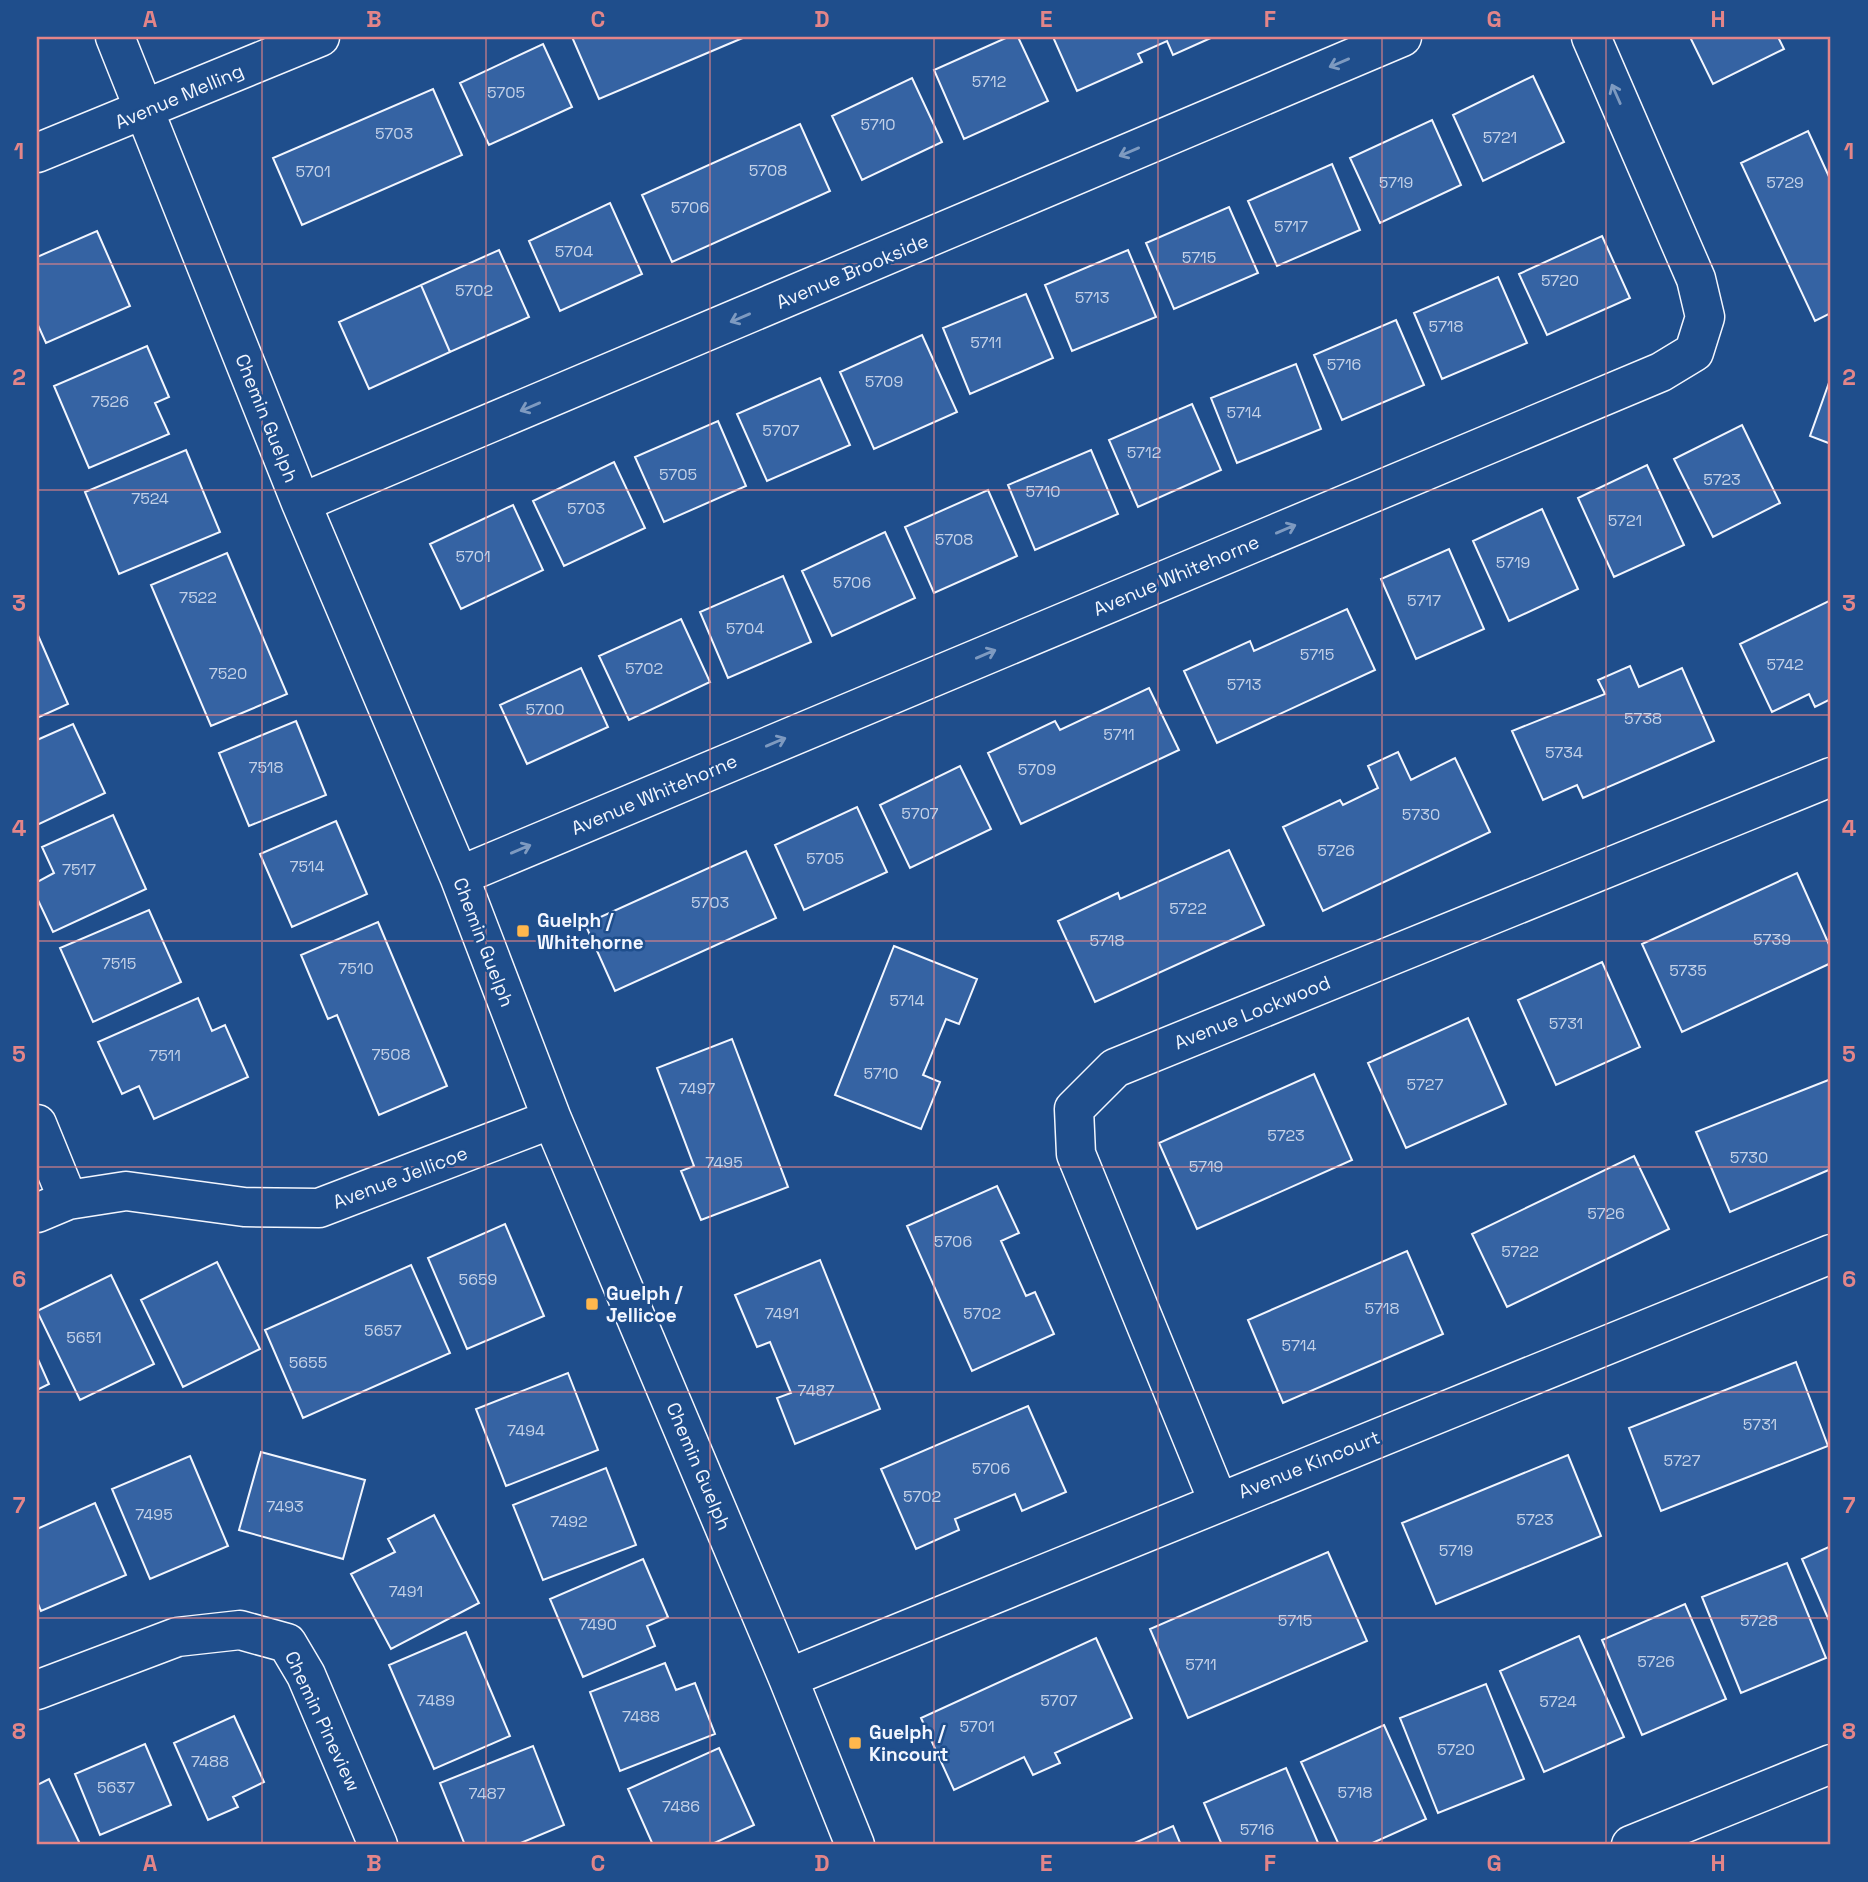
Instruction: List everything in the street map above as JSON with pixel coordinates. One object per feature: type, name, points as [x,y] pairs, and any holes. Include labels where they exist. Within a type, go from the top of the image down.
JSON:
[{"type":"street","name":"Chemin Guelph","points":[[115,37],[301,503],[458,876],[552,1119],[788,1678],[855,1845]]},
{"type":"street","name":"Avenue Melling","points":[[37,153],[146,111],[320,37]]},
{"type":"street","name":"Avenue Brookside","points":[[301,503],[1402,37]]},
{"type":"street","name":"Avenue Whitehorne","points":[[458,876],[1648,377],[1694,352],[1705,317],[1696,279],[1591,37]]},
{"type":"street","name":"Avenue Lockwood","points":[[1218,1501],[1076,1154],[1074,1109],[1115,1068],[1831,777]]},
{"type":"street","name":"Avenue Jellicoe","points":[[52,1206],[126,1191],[244,1207],[319,1208],[552,1119]]},
{"type":"street","points":[[37,1124],[52,1206]]},
{"type":"street","name":"Avenue Kincourt","points":[[788,1678],[1831,1254]]},
{"type":"street","name":"Chemin Pineview","points":[[37,1690],[177,1637],[240,1630],[287,1643],[306,1675],[378,1845]]},
{"type":"street","points":[[1631,1845],[1831,1764]]},
{"type":"building","points":[[572,37],[745,37],[599,99]]},
{"type":"building","points":[[1008,37],[1018,37],[1048,101],[964,139],[934,70]]},
{"type":"building","points":[[1053,37],[1213,37],[1173,55],[1167,41],[1138,54],[1142,62],[1077,91]]},
{"type":"building","points":[[1690,37],[1778,37],[1784,49],[1713,84]]},
{"type":"building","points":[[543,44],[572,107],[489,145],[460,83]]},
{"type":"building","points":[[1533,76],[1564,142],[1483,181],[1453,115]]},
{"type":"building","points":[[912,78],[942,142],[862,180],[832,116]]},
{"type":"building","points":[[433,89],[462,155],[302,225],[273,158]]},
{"type":"building","points":[[1432,120],[1461,185],[1380,223],[1350,158]]},
{"type":"building","points":[[800,124],[830,191],[672,262],[642,195]]},
{"type":"building","points":[[1808,131],[1831,181],[1831,313],[1815,321],[1741,163]]},
{"type":"building","points":[[1332,164],[1360,230],[1277,266],[1248,201]]},
{"type":"building","points":[[610,203],[642,274],[560,311],[529,241]]},
{"type":"building","points":[[1229,207],[1258,273],[1174,309],[1146,243]]},
{"type":"building","points":[[97,231],[130,306],[46,343],[37,323],[37,257]]},
{"type":"building","points":[[1602,236],[1630,298],[1547,335],[1519,274]]},
{"type":"building","points":[[499,250],[529,317],[450,352],[421,285]]},
{"type":"building","points":[[1128,250],[1156,317],[1072,351],[1045,285]]},
{"type":"building","points":[[1498,277],[1527,343],[1442,379],[1414,313]]},
{"type":"building","points":[[421,285],[450,352],[369,389],[339,322]]},
{"type":"building","points":[[1026,294],[1053,358],[970,394],[943,328]]},
{"type":"building","points":[[1396,320],[1424,385],[1342,420],[1314,355]]},
{"type":"building","points":[[922,335],[957,412],[874,449],[840,372]]},
{"type":"building","points":[[147,346],[169,397],[155,403],[169,434],[89,468],[54,386]]},
{"type":"building","points":[[1296,364],[1321,429],[1237,463],[1211,398]]},
{"type":"building","points":[[1831,377],[1831,444],[1810,436]]},
{"type":"building","points":[[820,378],[850,445],[767,481],[737,414]]},
{"type":"building","points":[[1192,404],[1221,470],[1138,507],[1109,440]]},
{"type":"building","points":[[718,421],[746,486],[664,522],[635,457]]},
{"type":"building","points":[[1742,425],[1780,503],[1713,537],[1674,459]]},
{"type":"building","points":[[186,450],[220,532],[119,574],[85,492]]},
{"type":"building","points":[[1091,450],[1118,514],[1035,550],[1008,485]]},
{"type":"building","points":[[614,462],[645,528],[564,566],[533,501]]},
{"type":"building","points":[[1647,465],[1684,545],[1614,577],[1578,498]]},
{"type":"building","points":[[988,490],[1017,556],[934,593],[905,527]]},
{"type":"building","points":[[513,505],[543,570],[461,609],[430,544]]},
{"type":"building","points":[[1542,509],[1578,589],[1509,621],[1473,541]]},
{"type":"building","points":[[885,532],[915,598],[832,636],[802,571]]},
{"type":"building","points":[[1449,549],[1484,629],[1416,659],[1381,579]]},
{"type":"building","points":[[227,553],[287,694],[211,726],[151,585]]},
{"type":"building","points":[[783,576],[811,642],[728,678],[700,612]]},
{"type":"building","points":[[1831,600],[1831,699],[1815,707],[1809,694],[1772,712],[1740,644]]},
{"type":"building","points":[[1347,609],[1375,670],[1217,743],[1184,671],[1250,641],[1254,651]]},
{"type":"building","points":[[681,619],[710,682],[629,720],[599,656]]},
{"type":"building","points":[[37,633],[68,704],[37,718]]},
{"type":"building","points":[[1630,666],[1639,687],[1682,668],[1714,741],[1583,798],[1577,785],[1543,800],[1512,731],[1605,694],[1598,680]]},
{"type":"building","points":[[581,668],[608,727],[527,764],[500,705]]},
{"type":"building","points":[[1149,688],[1179,750],[1021,824],[988,753],[1055,721],[1060,730]]},
{"type":"building","points":[[296,721],[326,795],[249,826],[219,753]]},
{"type":"building","points":[[73,724],[105,793],[37,825],[37,740]]},
{"type":"building","points":[[1398,752],[1411,780],[1455,758],[1490,832],[1323,911],[1283,827],[1340,800],[1343,805],[1378,788],[1368,766]]},
{"type":"building","points":[[960,766],[991,829],[910,868],[880,805]]},
{"type":"building","points":[[857,807],[887,872],[804,910],[775,845]]},
{"type":"building","points":[[113,815],[146,889],[53,932],[37,898],[37,882],[54,873],[42,847]]},
{"type":"building","points":[[336,821],[367,894],[292,927],[260,854]]},
{"type":"building","points":[[1229,850],[1264,925],[1095,1002],[1058,921],[1118,893],[1120,899]]},
{"type":"building","points":[[746,851],[776,918],[615,991],[585,924]]},
{"type":"building","points":[[1797,873],[1831,949],[1831,963],[1682,1032],[1642,944]]},
{"type":"building","points":[[149,910],[181,982],[93,1022],[60,948]]},
{"type":"building","points":[[378,922],[447,1086],[379,1115],[337,1015],[328,1019],[301,955]]},
{"type":"building","points":[[894,946],[977,979],[959,1024],[946,1019],[923,1075],[940,1082],[921,1129],[835,1095]]},
{"type":"building","points":[[1602,962],[1640,1047],[1556,1085],[1518,1000]]},
{"type":"building","points":[[198,998],[212,1031],[225,1025],[248,1077],[154,1119],[139,1086],[122,1094],[98,1042]]},
{"type":"building","points":[[1468,1018],[1506,1104],[1406,1148],[1368,1063]]},
{"type":"building","points":[[732,1039],[788,1187],[701,1220],[681,1171],[694,1166],[657,1068]]},
{"type":"building","points":[[1314,1074],[1352,1160],[1197,1229],[1159,1143]]},
{"type":"building","points":[[1831,1079],[1831,1169],[1730,1212],[1696,1132]]},
{"type":"building","points":[[1634,1156],[1669,1229],[1507,1307],[1472,1234]]},
{"type":"building","points":[[997,1186],[1019,1233],[1001,1241],[1026,1296],[1035,1292],[1054,1334],[972,1371],[907,1226]]},
{"type":"building","points":[[505,1224],[544,1316],[467,1349],[428,1258]]},
{"type":"building","points":[[1407,1251],[1443,1334],[1283,1403],[1248,1320]]},
{"type":"building","points":[[820,1260],[880,1409],[795,1444],[777,1398],[791,1393],[770,1342],[757,1347],[735,1295]]},
{"type":"building","points":[[217,1262],[260,1349],[183,1387],[141,1300]]},
{"type":"building","points":[[411,1265],[450,1353],[303,1418],[265,1330]]},
{"type":"building","points":[[111,1275],[154,1364],[80,1400],[37,1311]]},
{"type":"building","points":[[37,1357],[49,1384],[37,1390]]},
{"type":"building","points":[[1796,1362],[1828,1446],[1661,1511],[1629,1428]]},
{"type":"building","points":[[568,1373],[598,1450],[506,1486],[476,1409]]},
{"type":"building","points":[[1028,1406],[1066,1492],[1022,1511],[1015,1494],[955,1519],[959,1530],[916,1549],[881,1469]]},
{"type":"building","points":[[261,1452],[365,1480],[343,1559],[239,1530]]},
{"type":"building","points":[[1568,1455],[1601,1536],[1436,1604],[1402,1523]]},
{"type":"building","points":[[190,1456],[228,1546],[150,1579],[112,1489]]},
{"type":"building","points":[[606,1468],[636,1545],[543,1580],[513,1505]]},
{"type":"building","points":[[95,1503],[126,1575],[41,1611],[37,1601],[37,1529]]},
{"type":"building","points":[[434,1515],[479,1603],[391,1649],[351,1574],[395,1552],[388,1539]]},
{"type":"building","points":[[1831,1546],[1831,1625],[1802,1559]]},
{"type":"building","points":[[1328,1552],[1367,1641],[1188,1718],[1150,1629]]},
{"type":"building","points":[[643,1559],[668,1617],[647,1626],[655,1646],[583,1677],[550,1599]]},
{"type":"building","points":[[1787,1563],[1826,1658],[1741,1693],[1702,1597]]},
{"type":"building","points":[[1685,1604],[1726,1699],[1642,1735],[1602,1640]]},
{"type":"building","points":[[466,1632],[510,1736],[434,1769],[389,1665]]},
{"type":"building","points":[[1579,1636],[1624,1737],[1544,1772],[1500,1671]]},
{"type":"building","points":[[1096,1638],[1132,1718],[1055,1753],[1060,1763],[1033,1775],[1024,1757],[954,1790],[921,1718]]},
{"type":"building","points":[[665,1663],[676,1690],[695,1683],[715,1734],[620,1771],[590,1692]]},
{"type":"building","points":[[1486,1684],[1524,1779],[1438,1813],[1400,1718]]},
{"type":"building","points":[[234,1716],[264,1782],[233,1797],[238,1807],[208,1820],[174,1743]]},
{"type":"building","points":[[1384,1725],[1426,1819],[1368,1845],[1339,1845],[1301,1762]]},
{"type":"building","points":[[145,1744],[171,1805],[100,1835],[75,1774]]},
{"type":"building","points":[[533,1746],[564,1825],[516,1845],[465,1845],[440,1783]]},
{"type":"building","points":[[719,1748],[754,1825],[710,1845],[653,1845],[628,1789]]},
{"type":"building","points":[[1286,1768],[1319,1845],[1222,1845],[1204,1803]]},
{"type":"building","points":[[49,1779],[80,1844],[37,1845],[37,1785]]},
{"type":"building","points":[[1173,1826],[1181,1845],[1130,1845]]},
{"type":"place","name":"Guelph / Whitehorne","points":[[523,931]]},
{"type":"place","name":"Guelph / Jellicoe","points":[[592,1304]]},
{"type":"place","name":"Guelph / Kincourt","points":[[855,1743]]}]
